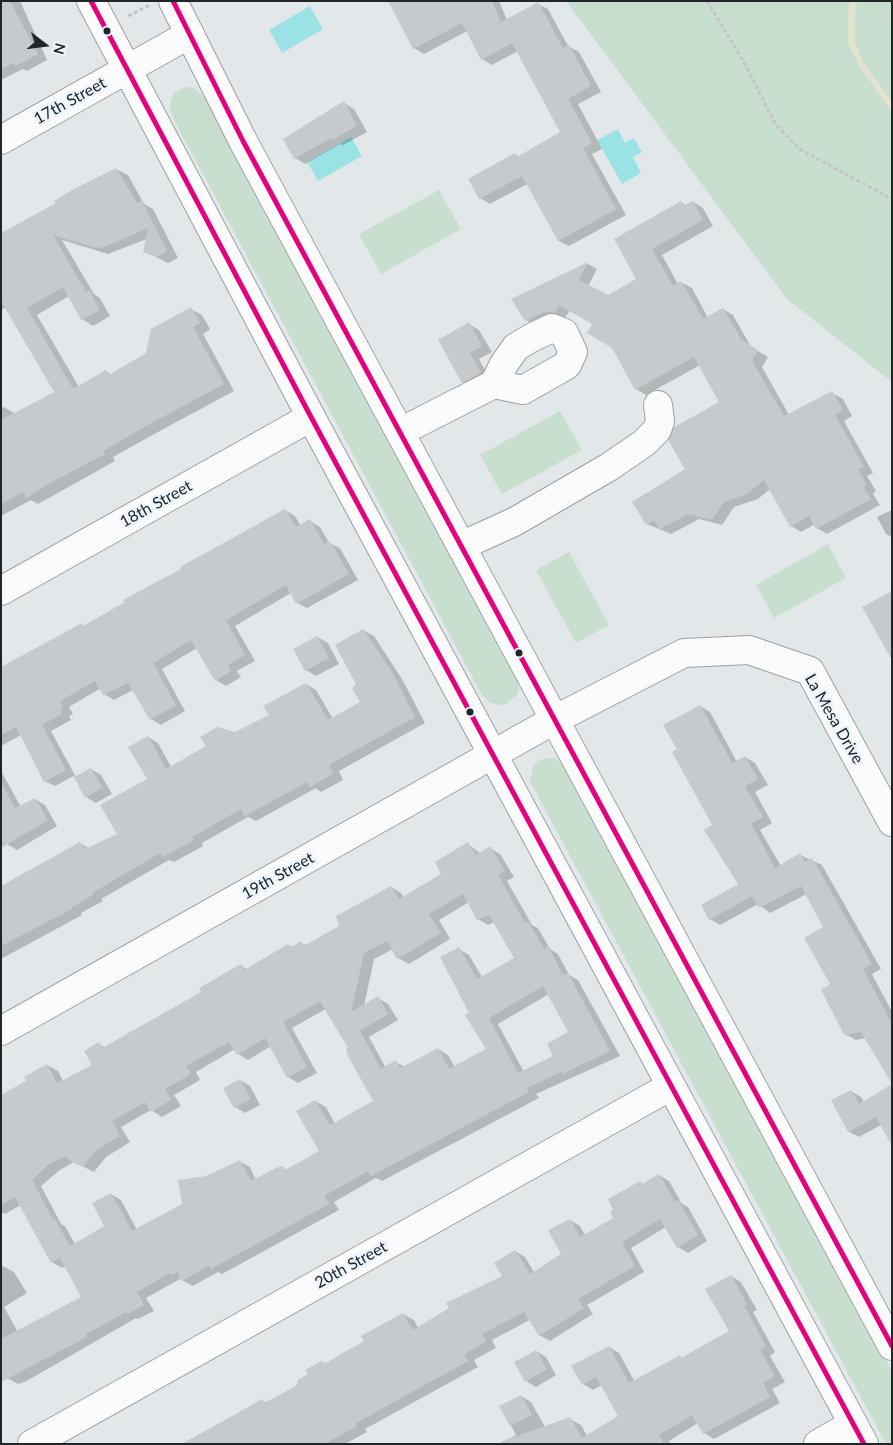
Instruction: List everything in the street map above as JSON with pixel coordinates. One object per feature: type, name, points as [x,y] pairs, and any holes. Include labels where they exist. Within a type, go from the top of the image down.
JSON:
[{"type":"main road","points":[[91,1],[311,418],[859,1434],[818,1444]]},
{"type":"main road","points":[[162,3],[190,34],[242,141],[892,1346]]},
{"type":"main road","name":"17th Street","points":[[1,140],[190,34]]},
{"type":"main road","points":[[400,432],[494,384]]},
{"type":"main road","points":[[461,546],[514,522],[644,443],[657,430],[660,421],[658,405]]},
{"type":"main road","name":"18th Street","points":[[1,591],[311,418]]},
{"type":"main road","name":"La Mesa Drive","points":[[554,720],[684,653],[750,650],[810,671],[892,822]]},
{"type":"main road","name":"19th Street","points":[[1,1031],[554,720]]},
{"type":"main road","name":"20th Street","points":[[32,1444],[671,1086]]},
{"type":"path","points":[[707,1],[739,54],[776,125],[801,150],[818,161],[892,199]]},
{"type":"path","points":[[128,16],[162,3]]},
{"type":"green space","points":[[566,1],[892,1],[892,382],[787,299]]},
{"type":"green space","points":[[185,87],[193,88],[206,98],[517,675],[519,689],[517,695],[506,704],[498,705],[489,702],[482,695],[175,122],[170,108],[173,94]]},
{"type":"green space","points":[[439,190],[461,229],[381,274],[359,234]]},
{"type":"green space","points":[[560,411],[582,450],[502,494],[480,455]]},
{"type":"green space","points":[[828,544],[846,578],[774,618],[756,585]]},
{"type":"green space","points":[[569,552],[609,625],[576,643],[536,570]]},
{"type":"green space","points":[[545,758],[554,758],[567,768],[892,1371],[892,1444],[886,1444],[534,789],[530,781],[533,766]]},
{"type":"sand","points":[[851,1],[857,1],[855,41],[862,60],[892,102],[892,112],[861,69],[848,44],[848,12]]},
{"type":"water","points":[[310,6],[323,29],[282,53],[269,30]]},
{"type":"water","points":[[618,129],[625,143],[634,138],[642,152],[633,157],[641,173],[622,184],[597,140]]},
{"type":"water","points":[[351,137],[362,156],[318,181],[307,162]]},
{"type":"building","points":[[1,1],[10,1],[38,54],[16,66],[14,63],[1,69]]},
{"type":"building","points":[[388,1],[492,1],[501,22],[538,2],[563,48],[569,45],[591,86],[568,99],[592,143],[583,148],[616,209],[558,241],[522,176],[479,199],[468,179],[515,153],[517,157],[560,132],[512,43],[481,60],[462,23],[413,49]]},
{"type":"building","points":[[344,101],[357,126],[294,159],[283,139]]},
{"type":"building","points":[[116,168],[137,203],[142,201],[167,251],[156,257],[143,252],[148,228],[104,247],[96,248],[53,235],[86,292],[89,290],[100,310],[81,320],[63,287],[27,308],[73,389],[106,370],[109,375],[146,353],[151,329],[191,307],[200,323],[193,327],[224,384],[146,426],[103,451],[105,454],[48,484],[26,498],[23,492],[1,504],[1,420],[54,392],[1,301],[1,233],[56,203],[54,201],[74,189]]},
{"type":"building","points":[[681,201],[683,206],[693,201],[703,220],[652,249],[673,286],[681,281],[703,319],[723,308],[741,339],[758,350],[752,361],[784,416],[832,391],[843,410],[835,415],[864,467],[858,470],[866,484],[864,488],[871,499],[816,529],[809,516],[790,527],[764,480],[747,494],[724,502],[712,520],[688,514],[660,529],[654,520],[646,525],[632,502],[685,469],[668,440],[674,427],[719,402],[694,357],[635,390],[612,348],[587,333],[592,324],[559,305],[555,313],[546,311],[525,321],[511,299],[588,262],[579,280],[608,295],[636,279],[614,239]]},
{"type":"building","points":[[469,322],[482,346],[470,353],[481,373],[462,383],[438,340]]},
{"type":"building","points":[[285,509],[296,527],[310,519],[324,544],[330,541],[349,574],[296,604],[286,585],[226,620],[245,655],[228,665],[231,671],[215,681],[191,640],[153,663],[176,705],[150,720],[128,683],[103,695],[95,681],[60,701],[63,708],[60,710],[62,714],[42,725],[66,770],[44,782],[16,727],[1,735],[1,667],[82,623],[83,626],[125,602],[123,600]]},
{"type":"building","points":[[892,591],[892,660],[862,607]]},
{"type":"building","points":[[363,629],[392,672],[415,717],[329,765],[333,774],[310,787],[307,782],[245,816],[241,809],[192,837],[194,840],[163,857],[160,853],[92,893],[93,895],[72,907],[72,909],[1,946],[1,886],[80,842],[85,849],[117,834],[100,805],[147,779],[128,747],[148,736],[166,769],[206,746],[200,737],[217,727],[235,732],[269,715],[263,706],[306,683],[328,720],[360,702],[352,688],[356,684],[335,645]]},
{"type":"building","points":[[317,636],[329,658],[305,671],[293,649]]},
{"type":"building","points":[[700,705],[732,763],[745,756],[758,779],[745,786],[763,817],[751,824],[775,868],[800,853],[805,862],[812,858],[872,964],[863,969],[892,1024],[892,1084],[861,1032],[844,1035],[821,990],[830,984],[804,938],[823,927],[801,886],[759,908],[752,896],[709,920],[701,905],[738,884],[704,830],[712,825],[672,752],[677,749],[663,725]]},
{"type":"building","points":[[91,768],[102,788],[85,798],[74,777]]},
{"type":"building","points":[[1,782],[15,808],[35,798],[48,820],[1,848]]},
{"type":"building","points":[[468,842],[476,855],[490,846],[505,871],[498,875],[525,923],[528,921],[544,949],[548,946],[563,975],[568,973],[610,1051],[563,1074],[561,1072],[527,1088],[529,1092],[371,1176],[368,1171],[324,1196],[329,1204],[211,1269],[209,1265],[182,1281],[177,1272],[172,1275],[170,1273],[137,1292],[144,1305],[127,1314],[126,1312],[86,1334],[87,1337],[1,1382],[1,1339],[81,1297],[60,1258],[51,1263],[15,1197],[1,1205],[1,1095],[26,1081],[24,1077],[47,1064],[57,1083],[92,1065],[84,1051],[99,1042],[102,1048],[201,992],[199,988],[241,964],[244,970],[288,944],[290,948],[301,941],[304,946],[339,926],[336,916],[391,886],[399,899],[441,874],[435,862]],"holes":[[[463,894],[477,920],[489,915],[514,958],[477,979],[459,947],[440,957],[469,1013],[465,1015],[486,1049],[449,1069],[438,1048],[400,1068],[396,1060],[381,1069],[360,1031],[388,1014],[378,996],[351,1012],[364,953],[387,941],[397,959],[441,933],[429,914]],[[543,986],[568,1032],[547,1044],[553,1056],[518,1073],[489,1018]],[[320,1001],[348,1048],[346,1049],[348,1056],[373,1101],[330,1125],[315,1100],[296,1111],[319,1151],[285,1170],[283,1166],[276,1168],[251,1181],[240,1160],[206,1176],[178,1180],[182,1204],[132,1231],[111,1193],[92,1203],[104,1226],[70,1246],[55,1219],[53,1220],[32,1180],[49,1164],[66,1156],[73,1163],[83,1167],[95,1151],[120,1136],[112,1121],[145,1102],[151,1112],[171,1100],[165,1089],[191,1074],[186,1066],[229,1042],[237,1055],[265,1038],[287,1078],[307,1067],[283,1022]]]},
{"type":"building","points":[[240,1079],[251,1099],[234,1108],[223,1088]]},
{"type":"building","points":[[892,1084],[892,1146],[876,1117],[848,1132],[831,1100],[851,1090],[859,1104]]},
{"type":"building","points":[[659,1174],[675,1202],[678,1200],[698,1235],[677,1248],[660,1219],[622,1242],[635,1266],[578,1299],[584,1308],[539,1336],[524,1312],[482,1334],[486,1342],[464,1354],[468,1361],[356,1423],[357,1426],[325,1444],[183,1444],[262,1399],[264,1403],[296,1386],[298,1380],[308,1374],[305,1370],[322,1361],[324,1364],[364,1341],[361,1336],[403,1313],[413,1330],[449,1308],[446,1303],[502,1276],[494,1263],[515,1250],[530,1274],[561,1254],[548,1230],[570,1219],[580,1237],[613,1218],[610,1212],[613,1210],[608,1199],[640,1181],[642,1184]]},
{"type":"building","points":[[731,1275],[747,1304],[744,1306],[766,1346],[760,1350],[775,1376],[763,1383],[770,1397],[703,1434],[692,1415],[659,1435],[664,1444],[501,1444],[501,1442],[570,1417],[582,1438],[618,1416],[596,1377],[582,1385],[571,1366],[609,1346],[629,1383],[680,1355],[681,1358],[729,1331],[705,1289]]},
{"type":"building","points":[[536,1350],[547,1369],[525,1382],[514,1362]]},
{"type":"building","points":[[521,1395],[532,1415],[510,1426],[499,1406]]},
{"type":"transit line","points":[[91,1],[311,417],[864,1444]]},
{"type":"transit line","points":[[173,1],[243,141],[892,1346]]}]
